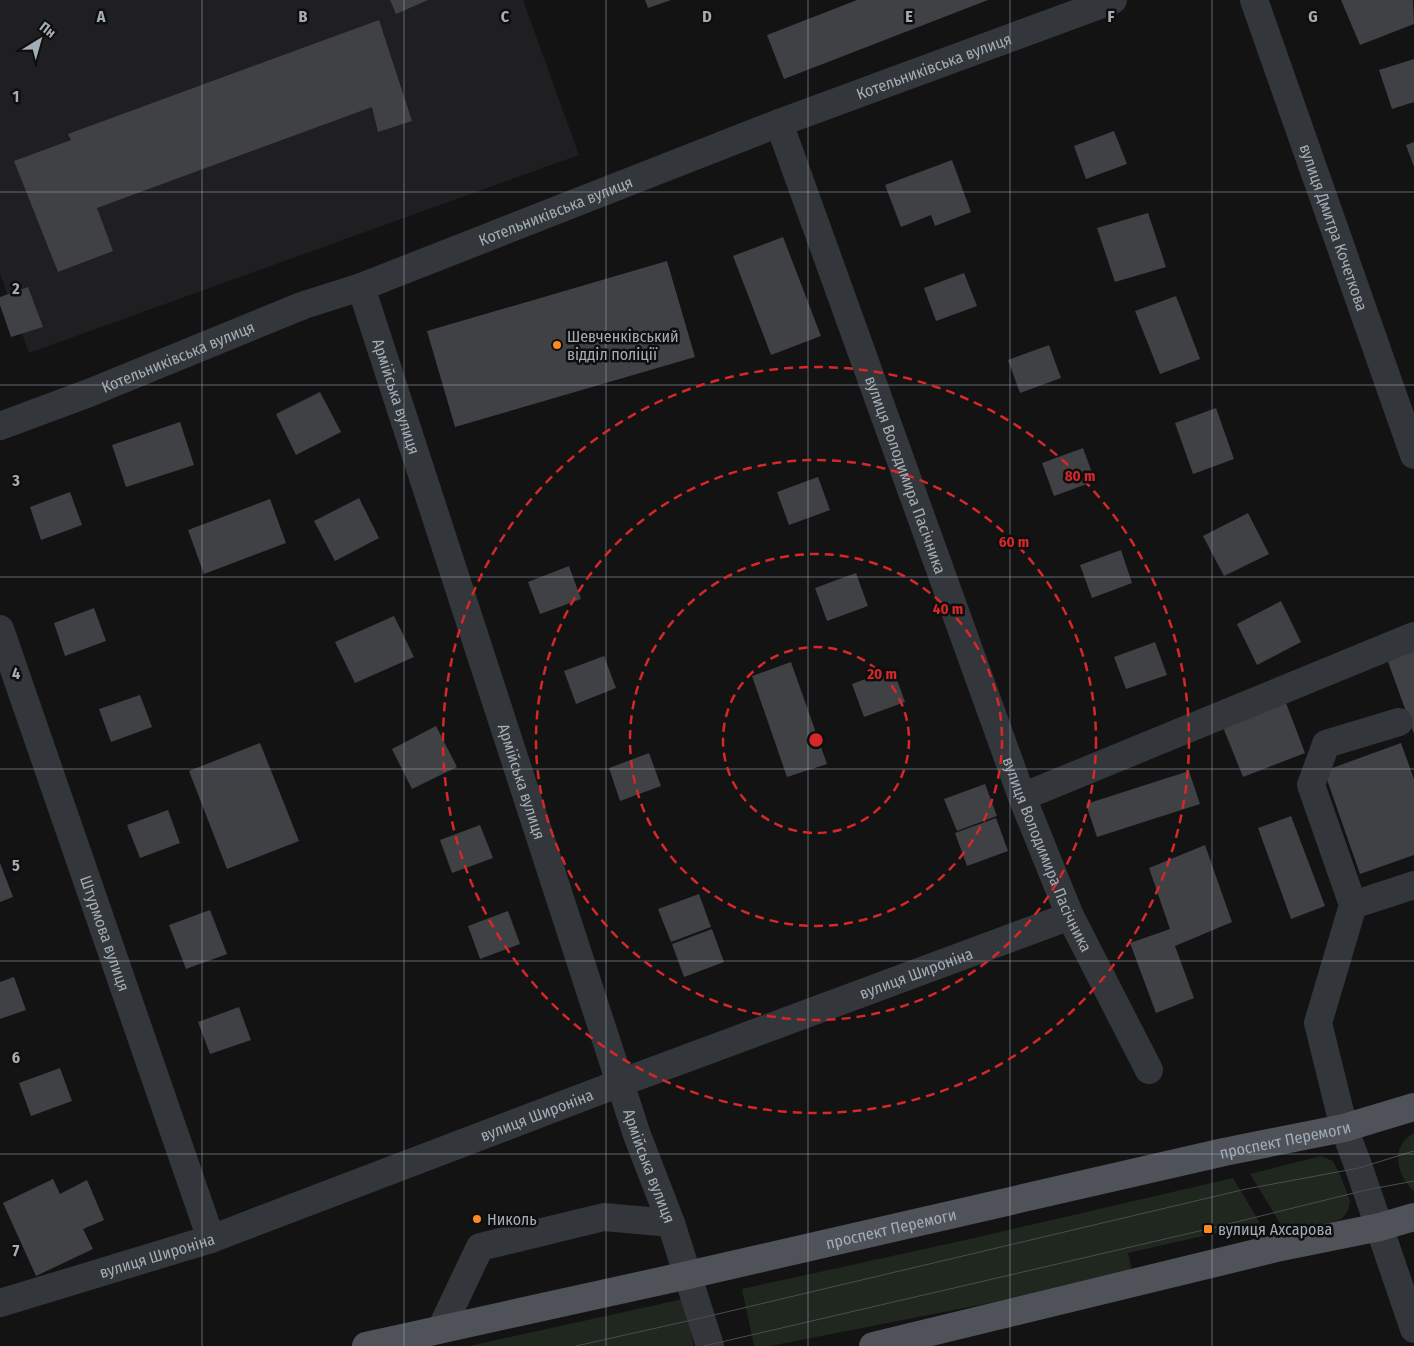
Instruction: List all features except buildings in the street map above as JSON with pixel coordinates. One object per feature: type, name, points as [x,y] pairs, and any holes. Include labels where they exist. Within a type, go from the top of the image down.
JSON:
[{"type":"main road","name":"проспект Перемоги","points":[[366,1346],[688,1275],[1224,1152],[1344,1128],[1414,1107]]},
{"type":"main road","points":[[873,1346],[1281,1247],[1380,1227],[1414,1218]]},
{"type":"street","name":"Котельниківська вулиця","points":[[0,426],[89,393],[304,305],[361,287],[778,123],[1113,0]]},
{"type":"street","name":"вулиця Дмитра Кочеткова","points":[[1254,0],[1414,455]]},
{"type":"street","name":"вулиця Володимира Пасічника","points":[[778,123],[1022,797],[1070,916],[1149,1070]]},
{"type":"street","name":"Армійська вулиця","points":[[361,287],[637,1135],[671,1223],[710,1346]]},
{"type":"street","name":"Штурмова вулиця","points":[[0,629],[211,1239]]},
{"type":"street","points":[[1022,797],[1414,636]]},
{"type":"street","points":[[1399,722],[1326,744],[1310,785],[1353,905],[1318,1023],[1344,1128],[1414,1329]]},
{"type":"street","points":[[1353,905],[1414,885]]},
{"type":"street","name":"вулиця Широніна","points":[[0,1303],[211,1239],[620,1083],[1070,916]]},
{"type":"street","points":[[441,1329],[480,1246],[604,1217],[671,1223]]},
{"type":"shaded area","points":[[0,0],[523,0],[579,155],[29,353],[0,274]]},
{"type":"shaded area","points":[[1414,1133],[1414,1191],[1403,1177],[1398,1161],[1401,1145],[1406,1138]]},
{"type":"shaded area","points":[[1321,1156],[1333,1161],[1341,1177],[1350,1201],[1348,1211],[1342,1219],[1288,1236],[1250,1174]]},
{"type":"shaded area","points":[[1233,1178],[1260,1223],[1128,1253],[1133,1275],[770,1346],[754,1346],[742,1289]]},
{"type":"shaded area","points":[[683,1299],[694,1346],[469,1346]]},
{"type":"tram line","points":[[576,1346],[1246,1189],[1359,1168],[1414,1151]]},
{"type":"tram line","points":[[704,1346],[1208,1229],[1366,1190],[1414,1181]]},
{"type":"place","name":"Шевченківський відділ поліції","points":[[557,345]]},
{"type":"place","name":"Николь","points":[[477,1219]]},
{"type":"place","name":"вулиця Ахсарова","points":[[1208,1229]]}]
